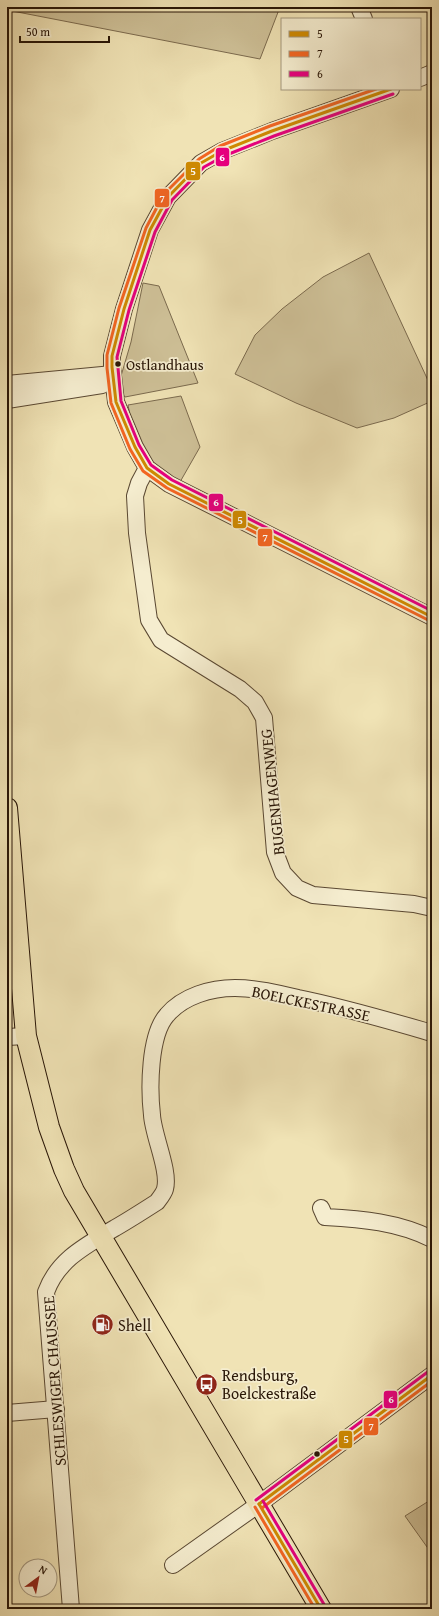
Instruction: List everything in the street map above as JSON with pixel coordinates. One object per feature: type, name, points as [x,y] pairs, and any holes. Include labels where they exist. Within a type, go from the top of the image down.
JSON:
[{"type":"main road","points":[[7,808],[17,1036],[64,1169],[74,1191],[321,1609]]},
{"type":"street","points":[[359,7],[364,18]]},
{"type":"street","points":[[421,78],[432,73]]},
{"type":"street","points":[[387,90],[272,131],[222,151],[201,163],[190,174],[168,197],[150,230],[128,295],[112,356],[113,374],[116,402],[135,448],[147,468],[168,484],[432,617]]},
{"type":"street","points":[[7,384],[113,374]]},
{"type":"street","points":[[7,400],[102,385],[113,374]]},
{"type":"street","name":"BUGENHAGENWEG","points":[[147,468],[135,496],[137,533],[149,620],[161,640],[240,689],[255,702],[264,718],[275,852],[283,873],[297,888],[313,895],[414,904],[432,908]]},
{"type":"street","name":"BOELCKESTRASSE","points":[[101,1236],[157,1202],[165,1189],[164,1168],[152,1115],[152,1066],[156,1037],[166,1016],[182,1002],[212,990],[235,988],[268,991],[345,1008],[432,1033]]},
{"type":"street","points":[[321,1208],[324,1217],[362,1219],[391,1224],[432,1239]]},
{"type":"street","name":"SCHLESWIGER CHAUSSEE","points":[[71,1609],[46,1292],[50,1281],[65,1261],[101,1236]]},
{"type":"street","points":[[173,1565],[259,1504],[432,1375]]},
{"type":"street","points":[[7,1413],[56,1409]]},
{"type":"shaded area","points":[[7,7],[280,7],[260,59],[7,10]]},
{"type":"shaded area","points":[[369,253],[432,389],[432,401],[394,418],[357,428],[296,403],[235,374],[255,335],[282,309],[323,277]]},
{"type":"shaded area","points":[[143,283],[159,286],[198,383],[125,397],[122,393],[121,376],[131,342]]},
{"type":"shaded area","points":[[181,396],[200,447],[180,482],[162,474],[147,456],[133,430],[128,405]]},
{"type":"shaded area","points":[[432,1499],[432,1554],[405,1516]]},
{"type":"transit line","name":"7","points":[[373,90],[270,126],[220,146],[199,159],[164,194],[146,228],[119,308],[107,355],[107,368],[111,403],[130,449],[143,471],[167,488],[430,621]]},
{"type":"transit line","name":"5","points":[[388,90],[272,131],[222,151],[201,163],[168,197],[150,230],[124,309],[112,356],[112,367],[116,402],[135,447],[147,468],[169,484],[432,617]]},
{"type":"transit line","name":"6","points":[[393,94],[274,136],[224,156],[204,167],[172,200],[155,232],[129,310],[117,357],[121,401],[139,445],[151,465],[172,480],[432,611]]},
{"type":"transit line","name":"6","points":[[256,1500],[429,1371]]},
{"type":"transit line","name":"5","points":[[259,1504],[432,1375]]},
{"type":"transit line","name":"7","points":[[262,1508],[432,1381]]},
{"type":"transit line","name":"6","points":[[263,1501],[325,1606]]},
{"type":"transit line","name":"5","points":[[259,1504],[321,1609]]},
{"type":"transit line","name":"7","points":[[255,1507],[315,1609]]},
{"type":"place","name":"Ostlandhaus","points":[[118,364]]},
{"type":"place","name":"Shell","points":[[102,1325]]},
{"type":"place","name":"Rendsburg, Boelckestraße","points":[[207,1384]]}]
